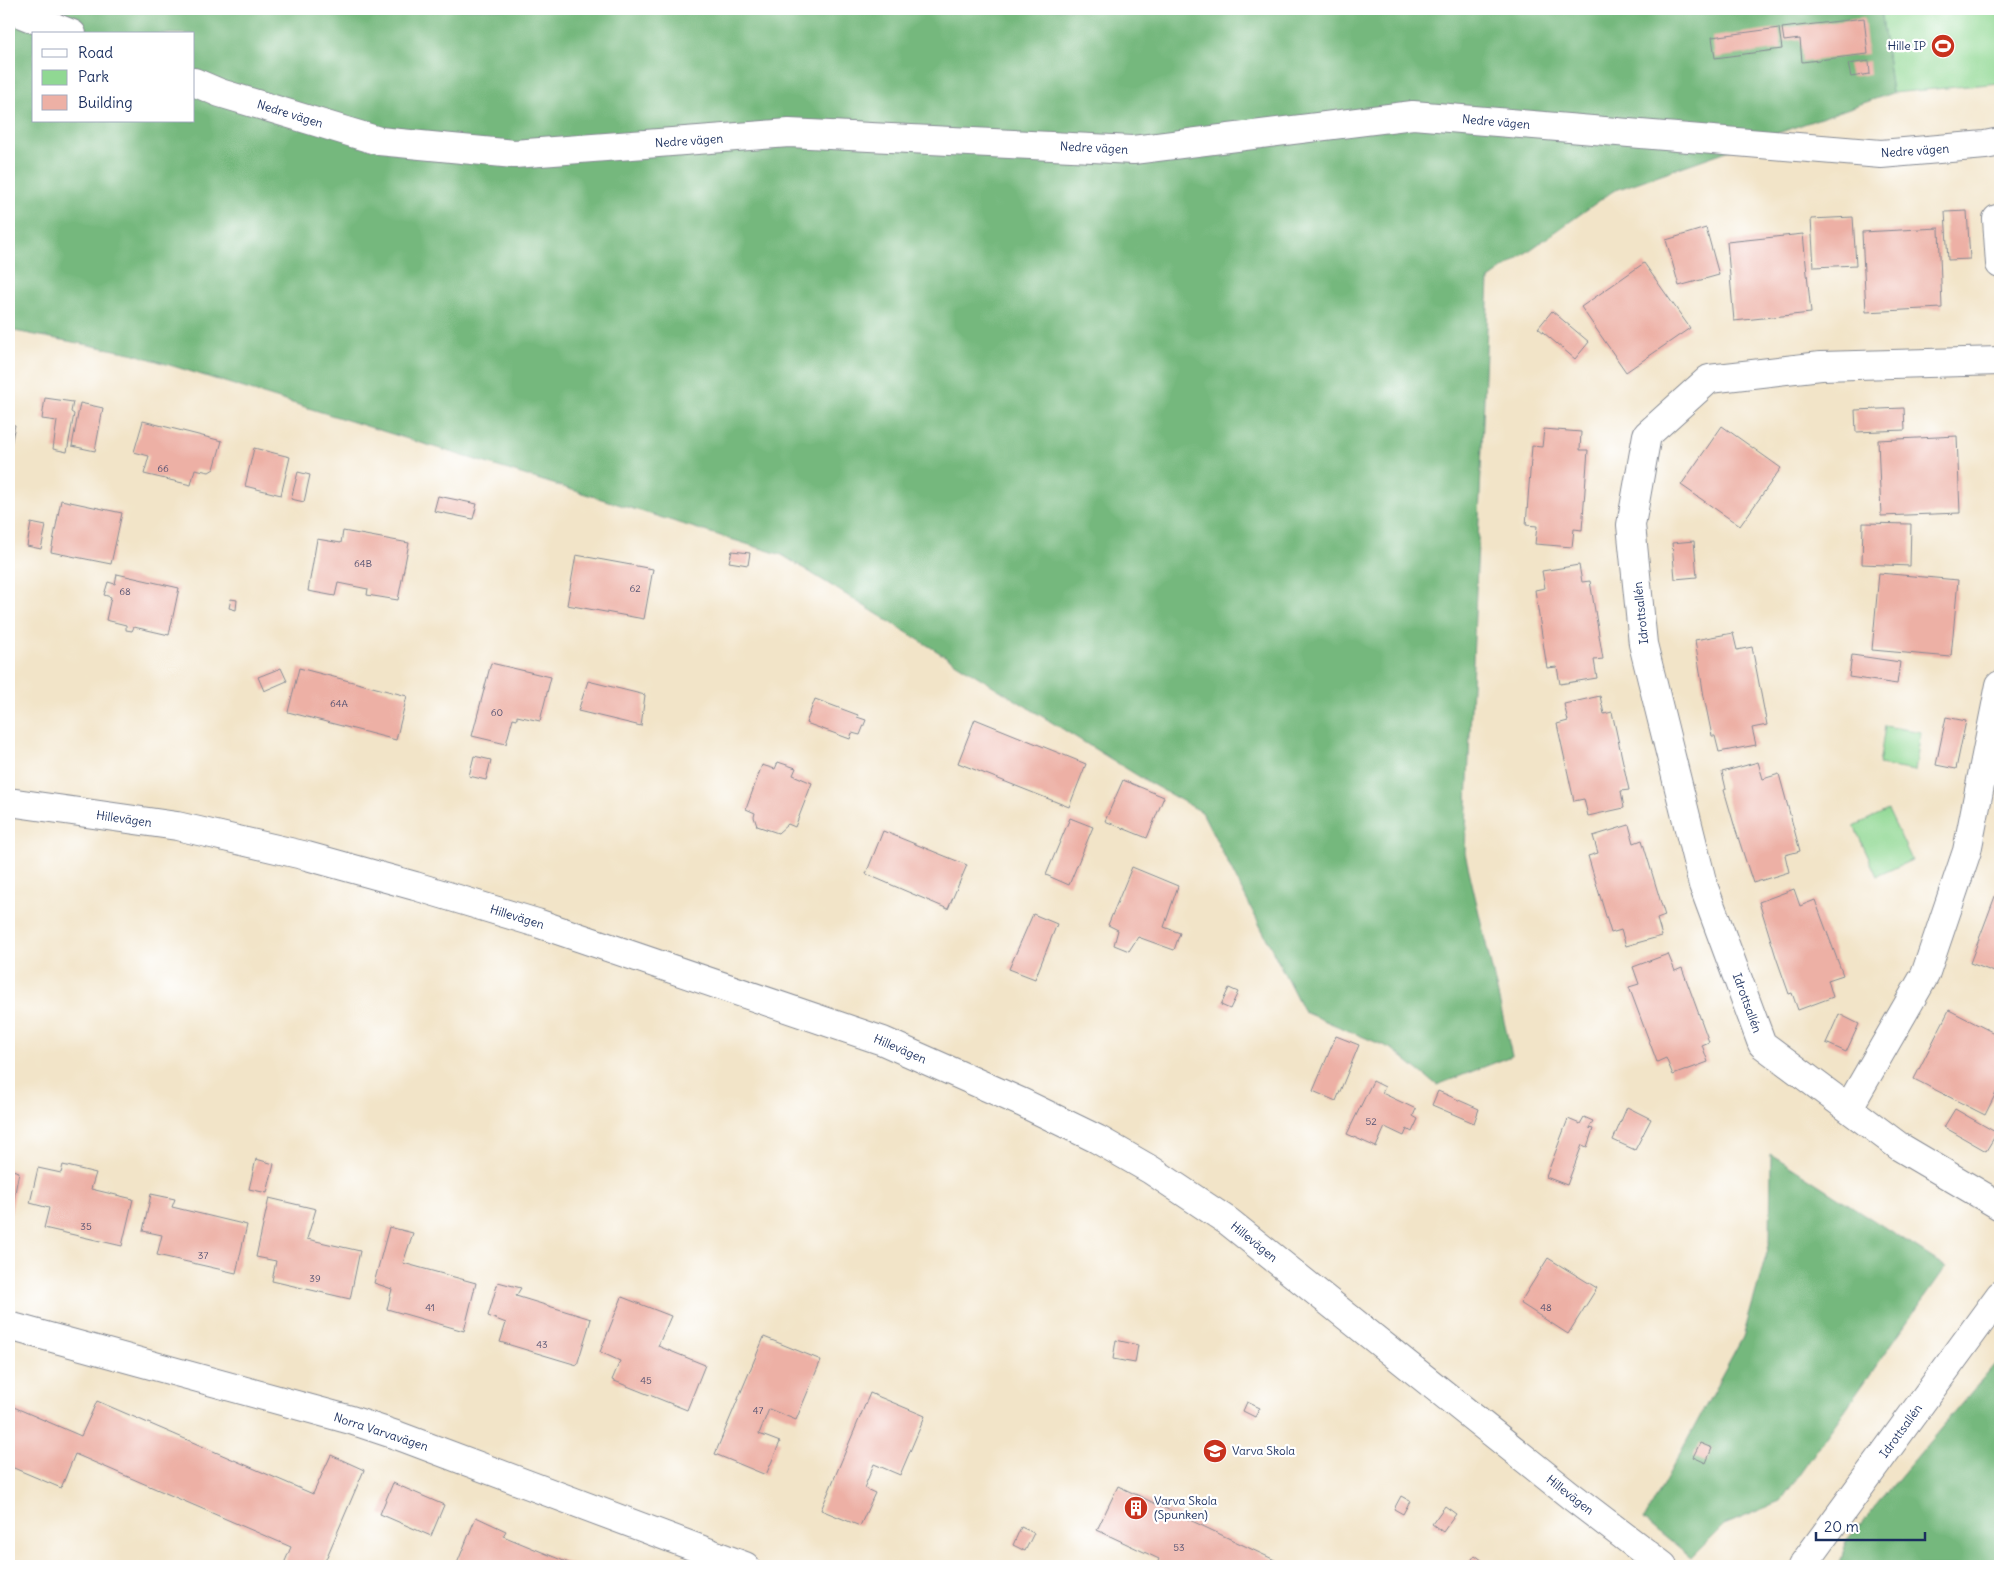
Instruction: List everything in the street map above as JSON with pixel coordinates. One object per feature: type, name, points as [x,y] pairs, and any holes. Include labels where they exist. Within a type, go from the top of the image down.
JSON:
[{"type":"street","points":[[9,9],[67,32]]},
{"type":"street","name":"Nedre vägen","points":[[195,82],[220,93],[379,142],[514,154],[789,133],[1134,150],[1414,116],[1881,154],[2000,142]]},
{"type":"street","points":[[1997,219],[2000,264]]},
{"type":"street","name":"Idrottsallén","points":[[2000,361],[1821,366],[1709,379],[1647,435],[1631,525],[1643,644],[1703,885],[1762,1044],[1900,1146],[2000,1206]]},
{"type":"street","points":[[1849,1107],[1925,975],[1967,852],[2000,685]]},
{"type":"street","name":"Hillevägen","points":[[9,802],[177,826],[308,856],[415,886],[546,926],[883,1041],[1023,1103],[1097,1139],[1151,1170],[1229,1222],[1570,1495],[1663,1566]]},
{"type":"street","name":"Idrottsallén","points":[[1802,1566],[2000,1295]]},
{"type":"street","name":"Norra Varvavägen","points":[[9,1326],[351,1420],[399,1436],[744,1566]]},
{"type":"green space","points":[[9,9],[1881,9],[1892,93],[1613,191],[1489,279],[1465,853],[1512,1056],[1437,1085],[1392,1049],[1304,1012],[1202,812],[1148,782],[782,555],[131,353],[9,330]]},
{"type":"green space","name":"Hille IP","points":[[1881,9],[2000,9],[2000,83],[1892,93]]},
{"type":"green space","points":[[1885,726],[1921,732],[1915,771],[1879,765]]},
{"type":"green space","points":[[1888,810],[1912,860],[1877,876],[1854,826]]},
{"type":"green space","points":[[1771,1154],[1946,1267],[1780,1502],[1724,1525],[1691,1558],[1644,1520],[1743,1337],[1770,1242]]},
{"type":"green space","points":[[2000,1358],[2000,1566],[1838,1566],[1846,1541]]},
{"type":"building","points":[[1864,18],[1868,54],[1802,62],[1800,39],[1784,41],[1782,28]]},
{"type":"building","points":[[1779,28],[1782,49],[1715,58],[1712,37]]},
{"type":"building","points":[[1869,61],[1870,74],[1851,77],[1848,64]]},
{"type":"building","points":[[1967,211],[1970,259],[1948,260],[1945,212]]},
{"type":"building","points":[[1853,217],[1856,265],[1814,267],[1811,219]]},
{"type":"building","points":[[1706,228],[1719,275],[1679,286],[1666,240]]},
{"type":"building","points":[[1939,228],[1942,308],[1866,312],[1862,232]]},
{"type":"building","points":[[1803,234],[1811,313],[1734,321],[1727,242]]},
{"type":"building","points":[[1644,263],[1690,328],[1626,372],[1581,307]]},
{"type":"building","points":[[1552,311],[1589,342],[1575,359],[1538,328]]},
{"type":"building","points":[[45,398],[73,402],[71,412],[74,414],[67,452],[53,449],[57,421],[42,419]]},
{"type":"building","points":[[80,403],[103,408],[95,451],[72,446]]},
{"type":"building","points":[[1904,408],[1905,430],[1856,432],[1855,410]]},
{"type":"building","points":[[143,421],[222,441],[214,469],[209,472],[195,469],[191,485],[144,474],[149,456],[134,452]]},
{"type":"building","points":[[9,424],[15,425],[10,451],[9,450]]},
{"type":"building","points":[[1722,426],[1781,468],[1740,526],[1681,485]]},
{"type":"building","points":[[1544,429],[1581,432],[1580,450],[1588,450],[1582,530],[1574,529],[1572,547],[1535,544],[1537,526],[1526,525],[1532,446],[1542,447]]},
{"type":"building","points":[[1957,436],[1960,513],[1881,516],[1878,440]]},
{"type":"building","points":[[254,448],[290,457],[281,495],[245,486]]},
{"type":"building","points":[[298,472],[310,475],[304,502],[291,499]]},
{"type":"building","points":[[438,496],[477,504],[473,519],[434,511]]},
{"type":"building","points":[[61,500],[122,513],[111,564],[51,552]]},
{"type":"building","points":[[31,523],[46,526],[41,549],[27,546]]},
{"type":"building","points":[[1863,523],[1911,524],[1910,566],[1862,564]]},
{"type":"building","points":[[343,531],[409,543],[398,600],[367,595],[368,589],[338,583],[335,596],[308,591],[317,539],[341,543]]},
{"type":"building","points":[[1694,541],[1697,577],[1675,579],[1672,543]]},
{"type":"building","points":[[732,551],[750,553],[748,565],[729,562]]},
{"type":"building","points":[[576,555],[653,569],[644,619],[567,605]]},
{"type":"building","points":[[1579,565],[1582,582],[1590,581],[1603,659],[1594,660],[1597,678],[1560,684],[1557,667],[1547,668],[1535,590],[1545,588],[1542,571]]},
{"type":"building","points":[[1879,573],[1958,580],[1951,657],[1872,650]]},
{"type":"building","points":[[117,574],[179,588],[169,635],[134,627],[132,631],[126,630],[126,625],[106,620],[111,597],[104,595],[108,582],[115,584]]},
{"type":"building","points":[[231,599],[237,600],[236,610],[229,608]]},
{"type":"building","points":[[1733,633],[1737,650],[1752,647],[1767,725],[1752,728],[1756,745],[1719,752],[1715,736],[1712,736],[1695,640]]},
{"type":"building","points":[[1852,655],[1900,662],[1897,684],[1849,677]]},
{"type":"building","points":[[491,663],[551,677],[540,721],[517,716],[517,719],[513,718],[506,744],[472,736]]},
{"type":"building","points":[[281,668],[287,681],[264,691],[258,677]]},
{"type":"building","points":[[299,668],[407,696],[396,740],[288,712]]},
{"type":"building","points":[[588,681],[645,695],[641,726],[578,711]]},
{"type":"building","points":[[1600,696],[1604,714],[1612,712],[1629,790],[1621,791],[1624,808],[1588,816],[1584,799],[1574,801],[1557,724],[1568,721],[1564,704]]},
{"type":"building","points":[[815,699],[858,715],[857,717],[866,720],[860,735],[852,733],[850,739],[806,723]]},
{"type":"building","points":[[1946,717],[1966,721],[1956,769],[1936,765]]},
{"type":"building","points":[[975,719],[1086,764],[1069,807],[958,763]]},
{"type":"building","points":[[474,756],[491,760],[486,780],[469,776]]},
{"type":"building","points":[[778,762],[796,768],[793,775],[812,783],[795,827],[788,824],[778,833],[757,826],[754,817],[755,813],[746,809],[762,765],[775,769]]},
{"type":"building","points":[[1758,762],[1763,779],[1779,774],[1800,851],[1785,855],[1789,872],[1753,883],[1724,790],[1726,789],[1722,772]]},
{"type":"building","points":[[1123,780],[1164,797],[1147,838],[1105,821]]},
{"type":"building","points":[[1070,818],[1093,827],[1069,885],[1046,875]]},
{"type":"building","points":[[1629,825],[1634,843],[1642,840],[1665,916],[1657,919],[1662,936],[1626,946],[1621,930],[1611,933],[1588,856],[1598,853],[1593,836]]},
{"type":"building","points":[[883,831],[967,865],[948,909],[866,874]]},
{"type":"building","points":[[1132,867],[1178,886],[1164,927],[1180,933],[1174,950],[1138,937],[1129,951],[1114,945],[1118,930],[1108,925]]},
{"type":"building","points":[[1794,889],[1800,906],[1815,900],[1843,975],[1828,980],[1833,997],[1798,1010],[1792,993],[1789,994],[1759,902]]},
{"type":"building","points":[[1997,891],[2000,892],[2000,974],[1970,963]]},
{"type":"building","points":[[1033,914],[1057,924],[1035,979],[1009,969]]},
{"type":"building","points":[[1668,954],[1675,971],[1682,968],[1709,1042],[1702,1045],[1708,1062],[1673,1075],[1666,1058],[1657,1062],[1629,987],[1639,984],[1633,967]]},
{"type":"building","points":[[1229,988],[1238,992],[1230,1009],[1221,1005]]},
{"type":"building","points":[[1949,1010],[2000,1036],[2000,1085],[1985,1115],[1914,1079]]},
{"type":"building","points":[[1839,1014],[1859,1024],[1846,1052],[1826,1043]]},
{"type":"building","points":[[1336,1036],[1359,1045],[1336,1101],[1313,1091]]},
{"type":"building","points":[[1373,1081],[1385,1087],[1382,1093],[1416,1109],[1413,1116],[1418,1119],[1412,1132],[1407,1129],[1404,1136],[1385,1127],[1376,1147],[1347,1134]]},
{"type":"building","points":[[1438,1091],[1479,1109],[1474,1123],[1432,1105]]},
{"type":"building","points":[[1627,1107],[1651,1119],[1635,1150],[1613,1140]]},
{"type":"building","points":[[1955,1109],[1997,1133],[1986,1151],[1944,1127]]},
{"type":"building","points":[[1584,1117],[1593,1121],[1589,1128],[1593,1129],[1587,1147],[1582,1145],[1567,1185],[1546,1177],[1568,1119],[1580,1124]]},
{"type":"building","points":[[256,1159],[274,1164],[267,1193],[249,1189]]},
{"type":"building","points":[[63,1165],[96,1173],[91,1189],[133,1199],[122,1246],[44,1228],[49,1208],[30,1203],[38,1168],[61,1173]]},
{"type":"building","points":[[9,1169],[19,1172],[10,1218],[9,1218]]},
{"type":"building","points":[[151,1194],[175,1199],[172,1207],[247,1225],[236,1273],[157,1255],[162,1235],[143,1231]]},
{"type":"building","points":[[269,1198],[316,1209],[307,1239],[360,1251],[350,1299],[272,1281],[276,1261],[256,1257]]},
{"type":"building","points":[[389,1227],[413,1233],[403,1263],[476,1283],[464,1331],[387,1309],[392,1289],[374,1283]]},
{"type":"building","points":[[1548,1258],[1597,1288],[1568,1334],[1520,1303]]},
{"type":"building","points":[[498,1282],[521,1288],[516,1296],[591,1319],[577,1365],[500,1342],[506,1323],[488,1316]]},
{"type":"building","points":[[622,1297],[671,1316],[658,1346],[705,1365],[687,1410],[612,1380],[620,1361],[600,1352]]},
{"type":"building","points":[[764,1337],[821,1360],[796,1420],[769,1409],[759,1434],[780,1442],[766,1475],[715,1454]]},
{"type":"building","points":[[1116,1340],[1138,1345],[1135,1363],[1113,1359]]},
{"type":"building","points":[[870,1393],[925,1416],[900,1475],[874,1464],[864,1488],[875,1493],[860,1526],[821,1510]]},
{"type":"building","points":[[97,1401],[313,1494],[331,1455],[364,1470],[323,1566],[283,1566],[291,1547],[75,1454],[61,1488],[9,1466],[9,1405],[81,1436]]},
{"type":"building","points":[[1247,1402],[1260,1408],[1255,1417],[1243,1411]]},
{"type":"building","points":[[1700,1443],[1712,1448],[1706,1463],[1693,1457]]},
{"type":"building","points":[[393,1483],[444,1505],[431,1536],[380,1514]]},
{"type":"building","name":"Varva Skola (Spunken)","points":[[1118,1486],[1281,1563],[1279,1566],[1156,1566],[1159,1559],[1097,1530]]},
{"type":"building","points":[[1401,1496],[1410,1501],[1403,1514],[1394,1509]]},
{"type":"building","points":[[1445,1506],[1456,1514],[1443,1532],[1432,1524]]},
{"type":"building","points":[[476,1517],[506,1531],[503,1536],[576,1566],[456,1566]]},
{"type":"building","points":[[1021,1527],[1034,1533],[1025,1551],[1013,1545]]},
{"type":"building","points":[[1475,1555],[1490,1566],[1467,1566]]},
{"type":"place","name":"Hille IP","points":[[1943,46]]},
{"type":"place","name":"Varva Skola","points":[[1215,1451]]},
{"type":"place","name":"Varva Skola (Spunken)","points":[[1136,1508]]}]
